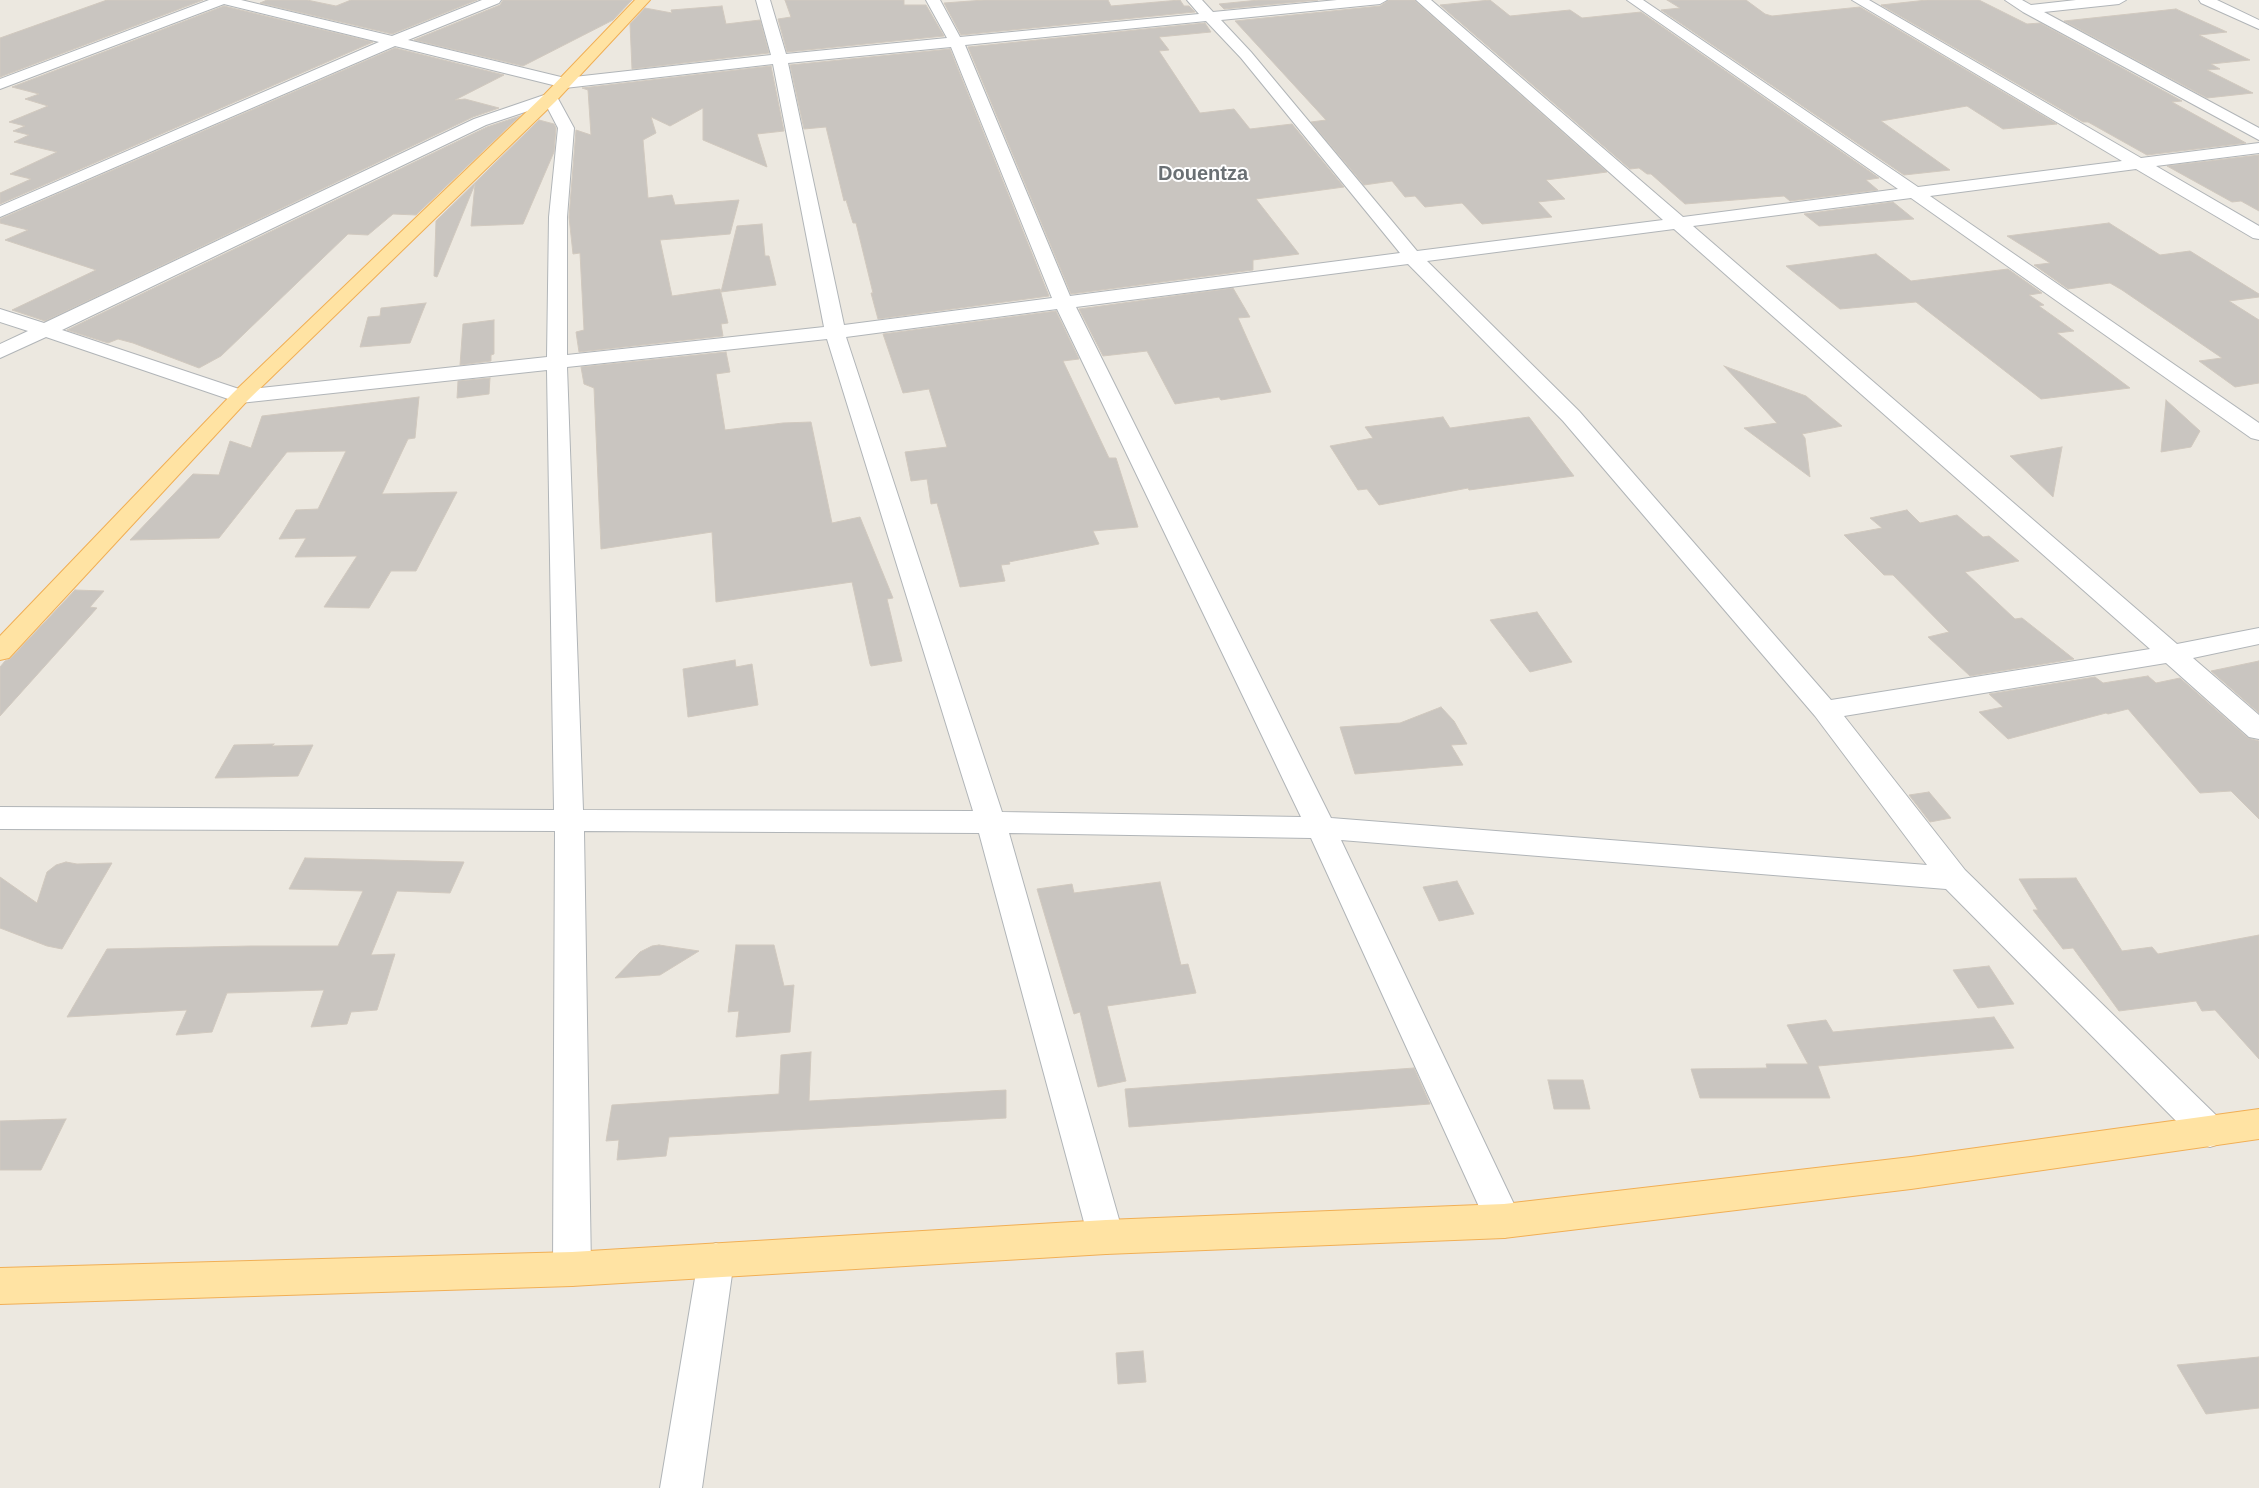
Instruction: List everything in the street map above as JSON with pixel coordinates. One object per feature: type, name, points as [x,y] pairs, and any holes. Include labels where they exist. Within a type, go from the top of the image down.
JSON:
[{"type":"main road","points":[[0,652],[240,397],[557,90],[643,0]]},
{"type":"main road","points":[[0,1286],[572,1269],[1106,1237],[1504,1221],[1911,1173],[2259,1124]]},
{"type":"street","points":[[0,84],[223,0],[396,40],[557,90]]},
{"type":"street","points":[[0,212],[396,40],[494,0]]},
{"type":"street","points":[[763,0],[780,59],[835,332],[991,822],[1106,1237]]},
{"type":"street","points":[[933,0],[956,42],[1063,301],[1321,828],[1504,1221]]},
{"type":"street","points":[[0,352],[480,122],[557,90],[780,59],[956,42],[1201,9],[1380,0]]},
{"type":"street","points":[[1423,0],[2259,730]]},
{"type":"street","points":[[1634,0],[2259,433]]},
{"type":"street","points":[[1860,0],[2259,234]]},
{"type":"street","points":[[2012,0],[2259,135]]},
{"type":"street","points":[[2028,9],[2119,0]]},
{"type":"street","points":[[2206,0],[2259,25]]},
{"type":"street","points":[[1201,9],[1246,55],[1413,258],[1571,416],[1825,710],[1954,878],[2210,1132]]},
{"type":"street","points":[[557,90],[566,128],[558,217],[557,362],[569,820],[572,1269]]},
{"type":"street","points":[[0,315],[240,397],[835,332],[1063,301],[1679,224],[2259,148]]},
{"type":"street","points":[[1825,710],[2171,654],[2259,636]]},
{"type":"street","points":[[0,818],[991,822],[1321,828],[1954,878]]},
{"type":"street","points":[[681,1488],[716,1260]]},
{"type":"building","points":[[107,0],[203,0],[0,77],[0,38]]},
{"type":"building","points":[[267,0],[307,0],[336,6],[351,0],[477,0],[392,34],[260,3]]},
{"type":"building","points":[[503,0],[632,0],[613,20],[523,66],[414,40],[500,5]]},
{"type":"building","points":[[785,0],[904,0],[904,5],[926,5],[944,36],[787,52],[778,19],[791,17]]},
{"type":"building","points":[[984,0],[1108,0],[1111,6],[1180,0],[1184,6],[1189,6],[1195,12],[961,35],[944,3]]},
{"type":"building","points":[[1259,0],[1318,0],[1224,9],[1219,4]]},
{"type":"building","points":[[1389,0],[1414,0],[1607,172],[1546,180],[1565,199],[1538,202],[1552,217],[1482,224],[1462,203],[1425,207],[1415,196],[1405,197],[1392,181],[1364,185],[1311,122],[1326,120],[1235,21],[1380,6]]},
{"type":"building","points":[[1490,0],[1510,16],[1570,10],[1582,18],[1641,12],[1879,178],[1866,180],[1878,190],[1790,201],[1784,196],[1685,204],[1651,174],[1647,174],[1639,168],[1630,169],[1440,5]]},
{"type":"building","points":[[1667,0],[1746,0],[1765,14],[1772,16],[1860,7],[2057,124],[2003,129],[1967,106],[1881,121],[1950,170],[1904,175],[1661,10],[1680,8]]},
{"type":"building","points":[[1927,0],[1979,0],[2027,24],[2040,23],[2182,101],[2172,102],[2246,143],[2147,155],[2088,122],[2083,122],[1881,5]]},
{"type":"building","points":[[224,6],[373,42],[0,204],[0,193],[31,179],[10,174],[57,152],[14,142],[29,135],[13,131],[25,126],[9,122],[48,106],[25,99],[39,94],[12,87]]},
{"type":"building","points":[[722,6],[726,24],[760,20],[769,53],[632,69],[630,24],[645,8],[672,13],[671,10]]},
{"type":"building","points":[[2176,9],[2227,32],[2199,35],[2250,60],[2211,64],[2220,69],[2207,70],[2253,93],[2207,98],[2064,21]]},
{"type":"building","points":[[1205,23],[1211,32],[1159,37],[1169,50],[1159,51],[1200,113],[1234,109],[1250,129],[1292,124],[1344,187],[1256,199],[1299,254],[1253,260],[1253,270],[1071,294],[968,47]]},
{"type":"building","points":[[395,48],[504,75],[455,100],[465,99],[499,108],[473,117],[45,321],[12,310],[96,270],[5,240],[28,230],[0,223],[0,219]]},
{"type":"building","points":[[950,49],[1049,296],[878,319],[856,223],[853,223],[846,200],[844,201],[826,127],[804,129],[790,65]]},
{"type":"building","points":[[771,66],[784,131],[757,134],[767,167],[703,140],[703,108],[670,126],[651,117],[656,133],[643,140],[648,198],[672,195],[675,205],[739,200],[730,234],[660,240],[672,296],[720,289],[728,323],[721,324],[723,336],[579,352],[576,332],[584,330],[580,253],[573,254],[569,217],[576,130],[591,135],[588,90],[582,88]]},
{"type":"building","points":[[520,116],[416,215],[393,214],[368,235],[348,234],[221,356],[199,368],[133,343],[118,339],[108,343],[67,330],[487,127]]},
{"type":"building","points":[[539,120],[554,124],[556,128],[554,152],[523,224],[471,226],[475,184],[437,277],[434,276],[436,221]]},
{"type":"building","points":[[2259,155],[2259,211],[2241,201],[2232,202],[2167,166]]},
{"type":"building","points":[[1893,202],[1914,219],[1819,226],[1804,214]]},
{"type":"building","points":[[2109,223],[2160,255],[2190,251],[2259,294],[2259,297],[2229,301],[2259,320],[2259,383],[2235,387],[2199,361],[2222,358],[2122,290],[2110,283],[2068,289],[2034,265],[2050,263],[2007,236]]},
{"type":"building","points":[[762,224],[765,256],[769,256],[776,285],[721,292],[737,226]]},
{"type":"building","points":[[1876,254],[1911,281],[2008,269],[2042,293],[2029,295],[2044,305],[2039,306],[2074,331],[2057,333],[2130,388],[2041,399],[1916,302],[1840,309],[1786,266]]},
{"type":"building","points":[[1233,288],[1250,317],[1238,318],[1271,392],[1221,400],[1219,397],[1175,404],[1147,351],[1103,356],[1079,309]]},
{"type":"building","points":[[426,303],[410,343],[360,347],[368,317],[380,316],[381,308]]},
{"type":"building","points":[[1056,311],[1079,359],[1063,361],[1109,458],[1116,458],[1138,527],[1093,531],[1099,544],[1009,562],[1010,564],[1001,565],[1005,581],[960,587],[937,503],[931,504],[927,479],[911,481],[905,452],[947,447],[929,389],[903,393],[883,334]]},
{"type":"building","points":[[494,320],[494,354],[491,355],[491,361],[460,365],[463,324]]},
{"type":"building","points":[[726,352],[730,372],[716,374],[725,430],[783,423],[811,422],[832,523],[860,517],[893,598],[887,599],[902,661],[871,666],[852,582],[716,602],[712,532],[601,549],[594,388],[584,384],[581,367]]},
{"type":"building","points":[[1724,366],[1806,396],[1842,426],[1802,434],[1805,438],[1810,477],[1744,428],[1777,423]]},
{"type":"building","points":[[490,378],[489,394],[457,398],[458,381]]},
{"type":"building","points":[[419,397],[415,438],[408,439],[382,494],[457,492],[416,571],[391,571],[369,608],[324,607],[357,556],[295,557],[306,538],[279,539],[296,510],[318,509],[346,451],[287,452],[219,538],[130,540],[193,474],[219,475],[230,441],[251,448],[262,416]]},
{"type":"building","points":[[2166,400],[2200,431],[2191,447],[2161,452]]},
{"type":"building","points":[[1443,417],[1450,428],[1529,417],[1574,476],[1469,490],[1468,488],[1379,505],[1367,489],[1358,490],[1330,446],[1373,438],[1365,427]]},
{"type":"building","points":[[2062,447],[2053,497],[2010,456]]},
{"type":"building","points":[[1907,510],[1920,523],[1957,515],[1983,537],[1989,536],[2019,561],[1965,572],[2015,619],[2022,618],[2074,659],[1970,676],[1928,637],[1949,632],[1893,575],[1884,575],[1844,535],[1882,528],[1870,518]]},
{"type":"building","points":[[75,590],[104,591],[90,607],[97,608],[0,716],[0,667],[5,661],[10,659]]},
{"type":"building","points":[[1537,612],[1572,662],[1530,672],[1490,620]]},
{"type":"building","points":[[735,660],[736,667],[752,664],[758,705],[688,717],[683,669]]},
{"type":"building","points":[[2259,661],[2259,713],[2211,671]]},
{"type":"building","points":[[2148,676],[2156,683],[2180,678],[2248,738],[2259,741],[2259,819],[2231,791],[2200,793],[2128,709],[2008,739],[1979,712],[2003,707],[1989,694],[2095,677],[2103,683]]},
{"type":"building","points":[[1441,707],[1454,721],[1467,744],[1451,745],[1463,765],[1355,774],[1340,727],[1400,723]]},
{"type":"building","points":[[274,744],[272,746],[313,745],[298,776],[215,778],[234,745]]},
{"type":"building","points":[[1929,792],[1951,818],[1930,822],[1909,795]]},
{"type":"building","points":[[305,858],[464,862],[450,893],[397,891],[371,955],[395,954],[377,1010],[351,1012],[347,1024],[311,1027],[324,990],[227,993],[212,1032],[176,1035],[187,1010],[67,1017],[107,949],[338,946],[363,891],[289,889]]},
{"type":"building","points":[[66,862],[77,864],[112,863],[62,949],[47,946],[0,928],[0,877],[37,903],[47,872],[56,865]]},
{"type":"building","points":[[2076,878],[2122,951],[2152,947],[2158,954],[2259,935],[2259,1059],[2215,1010],[2202,1011],[2196,1001],[2119,1011],[2073,948],[2063,949],[2033,910],[2038,910],[2019,879]]},
{"type":"building","points":[[1457,881],[1474,914],[1439,921],[1423,887]]},
{"type":"building","points":[[1160,882],[1181,965],[1188,964],[1196,993],[1107,1006],[1126,1081],[1098,1087],[1080,1012],[1074,1014],[1037,889],[1072,884],[1074,893]]},
{"type":"building","points":[[659,945],[699,951],[660,975],[615,978],[640,952]]},
{"type":"building","points":[[736,945],[774,945],[784,986],[794,985],[790,1032],[736,1037],[739,1011],[728,1012]]},
{"type":"building","points":[[1989,966],[2014,1004],[1978,1008],[1953,970]]},
{"type":"building","points":[[1994,1017],[2014,1048],[1818,1066],[1830,1098],[1700,1098],[1691,1069],[1767,1068],[1766,1064],[1808,1064],[1787,1025],[1826,1020],[1833,1032]]},
{"type":"building","points":[[811,1052],[809,1101],[1006,1090],[1006,1118],[669,1137],[666,1156],[617,1160],[619,1140],[606,1141],[612,1105],[779,1094],[781,1055]]},
{"type":"building","points":[[1414,1068],[1430,1104],[1129,1127],[1125,1089]]},
{"type":"building","points":[[1548,1080],[1583,1080],[1590,1109],[1554,1109]]},
{"type":"building","points":[[66,1119],[41,1170],[0,1170],[0,1121]]},
{"type":"building","points":[[1143,1351],[1146,1382],[1118,1384],[1116,1353]]},
{"type":"building","points":[[2259,1357],[2259,1408],[2206,1414],[2177,1365]]},
{"type":"district","name":"Douentza","points":[[1203,174]]}]
